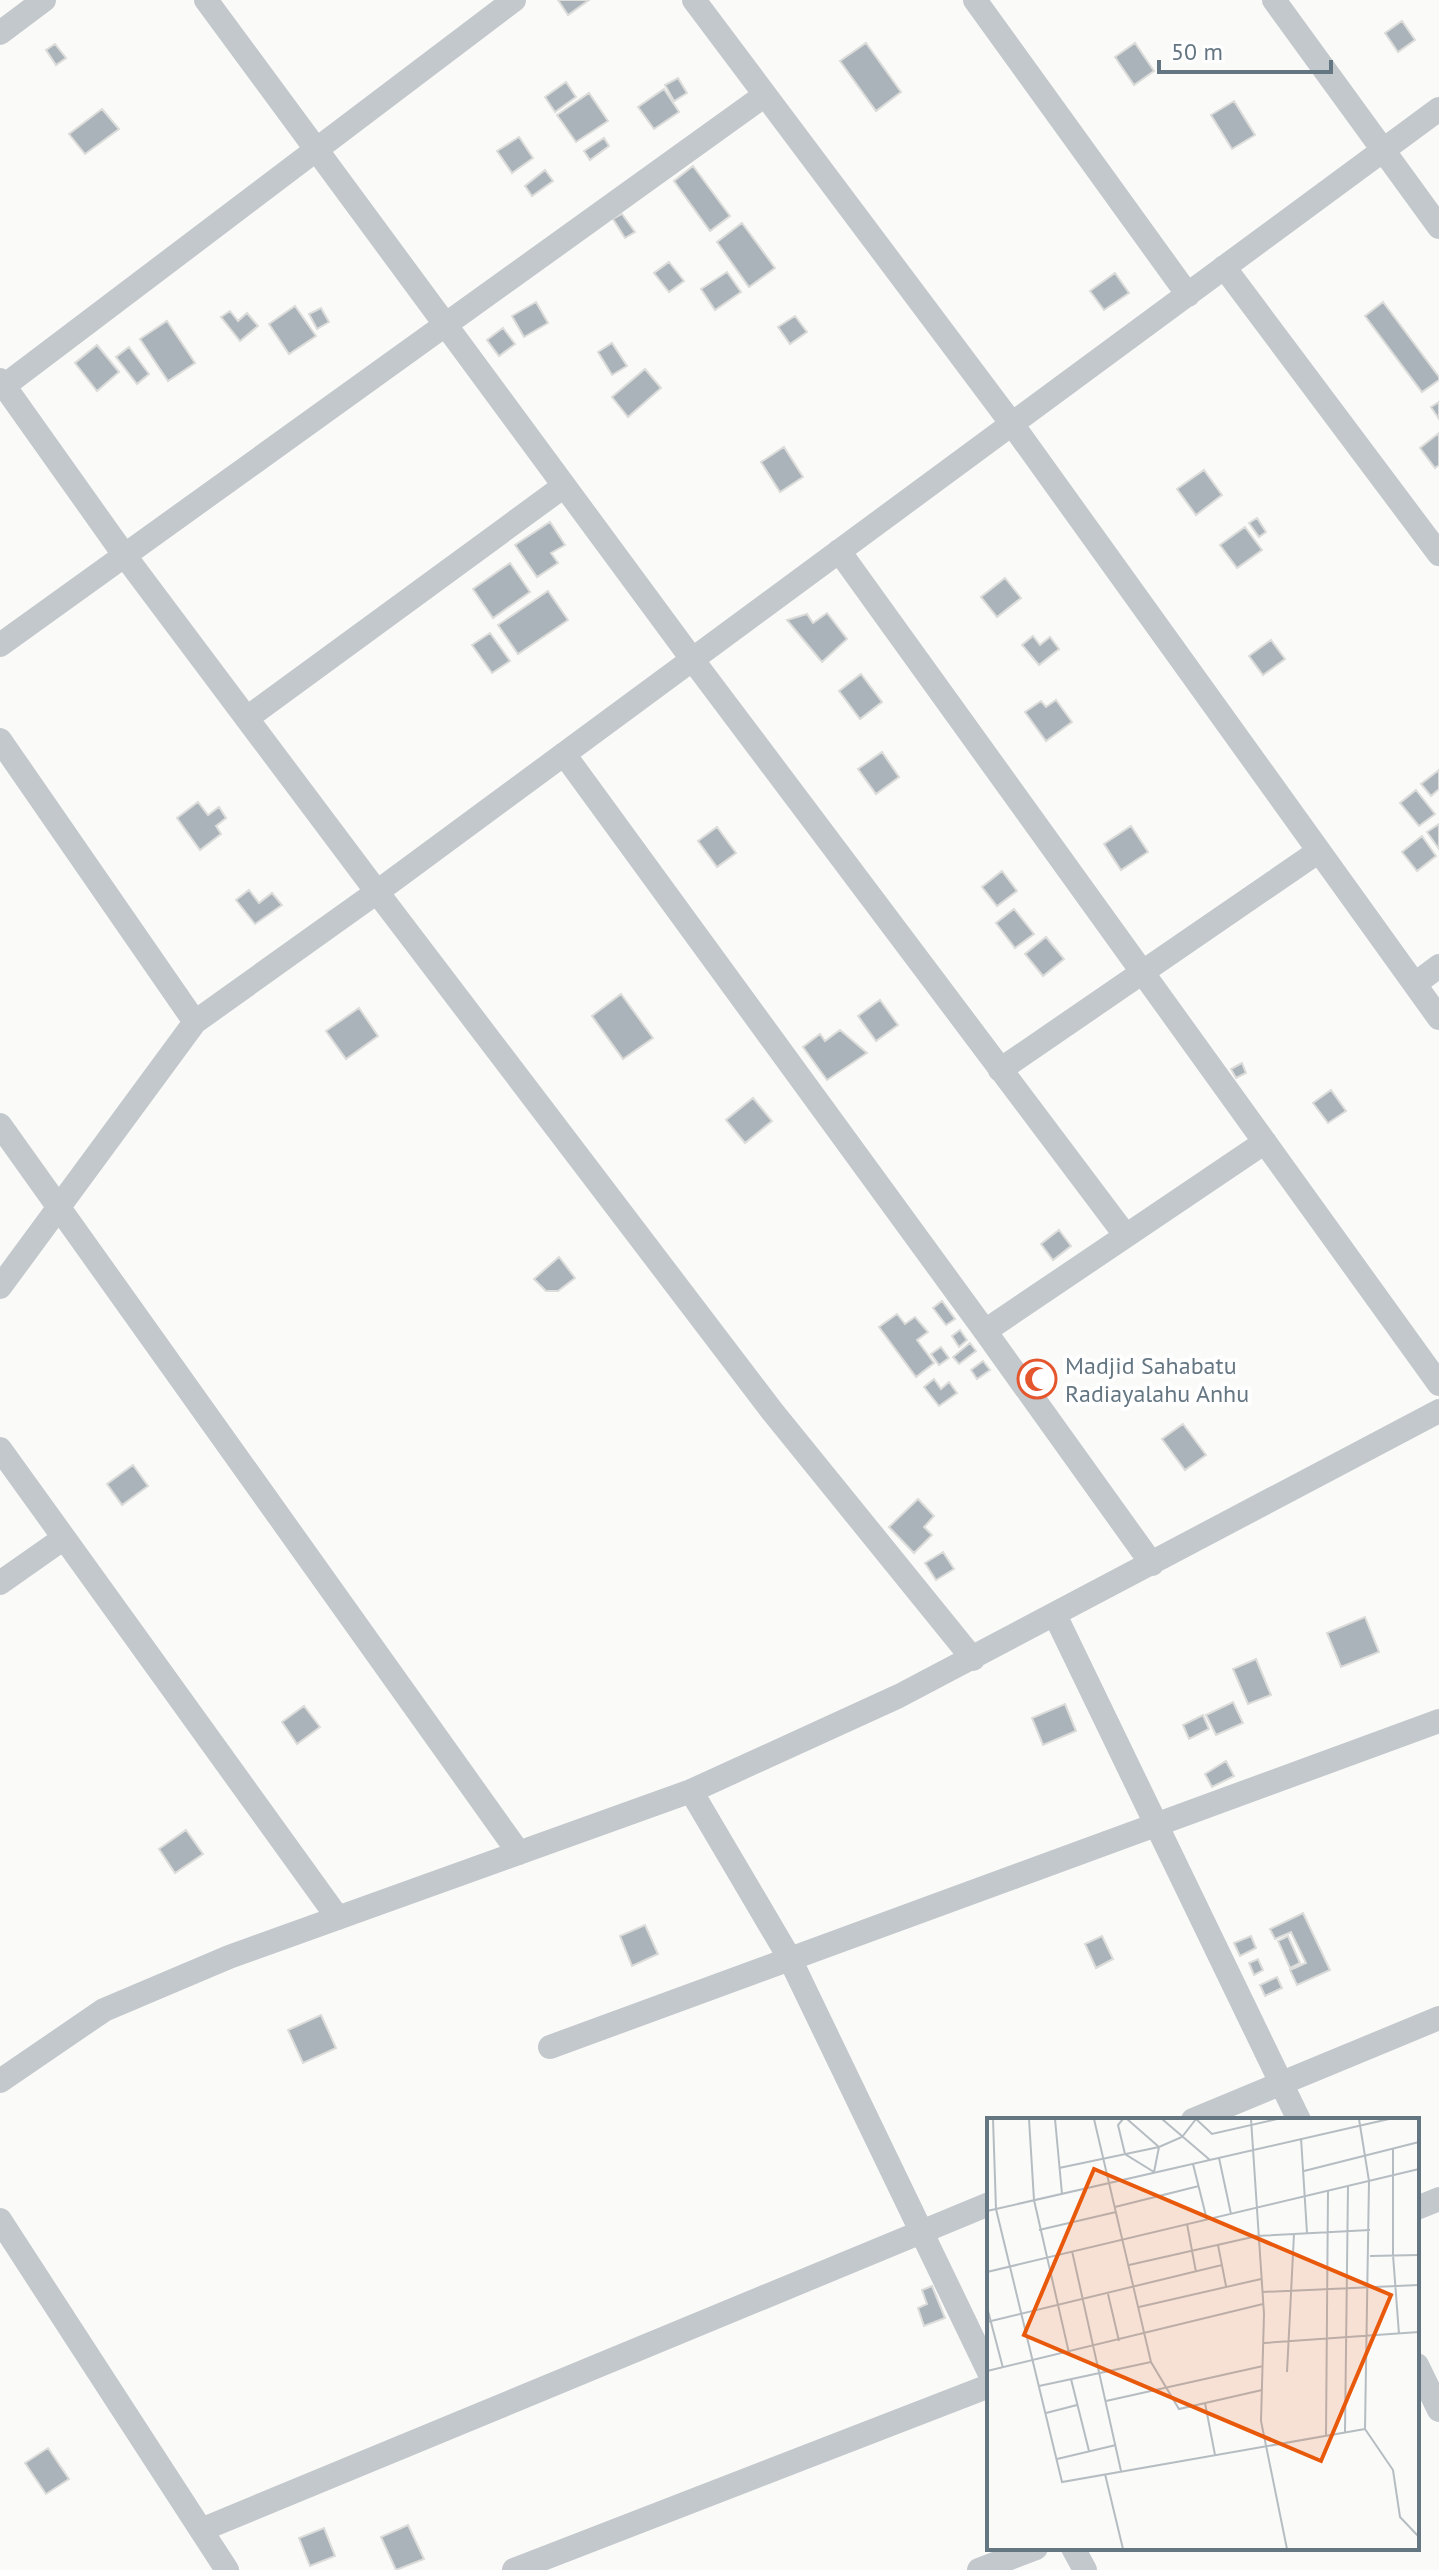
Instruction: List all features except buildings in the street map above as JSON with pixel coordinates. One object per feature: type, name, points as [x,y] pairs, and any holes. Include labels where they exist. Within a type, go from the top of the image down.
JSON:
[{"type":"street","points":[[0,33],[44,0]]},
{"type":"street","points":[[206,0],[692,659],[1126,1236]]},
{"type":"street","points":[[514,0],[2,383],[125,556],[377,892],[772,1411],[973,1659]]},
{"type":"street","points":[[694,0],[1012,424],[1439,1018]]},
{"type":"street","points":[[975,0],[1188,295]]},
{"type":"street","points":[[1274,0],[1439,227]]},
{"type":"street","points":[[0,645],[765,95]]},
{"type":"street","points":[[0,1287],[195,1022],[377,892],[1439,109]]},
{"type":"street","points":[[1224,267],[1439,554]]},
{"type":"street","points":[[247,718],[564,486]]},
{"type":"street","points":[[839,551],[1439,1384]]},
{"type":"street","points":[[0,740],[195,1022]]},
{"type":"street","points":[[564,754],[1152,1564]]},
{"type":"street","points":[[1000,1070],[1319,851]]},
{"type":"street","points":[[1415,984],[1439,966]]},
{"type":"street","points":[[0,1125],[519,1853]]},
{"type":"street","points":[[985,1331],[1265,1142]]},
{"type":"street","points":[[0,2081],[104,2010],[229,1957],[691,1791],[899,1696],[1439,1411]]},
{"type":"street","points":[[0,1449],[338,1918]]},
{"type":"street","points":[[0,1583],[64,1538]]},
{"type":"street","points":[[1055,1615],[1298,2118]]},
{"type":"street","points":[[550,2047],[1439,1721]]},
{"type":"street","points":[[691,1791],[790,1959],[987,2368]]},
{"type":"street","points":[[1198,2118],[1439,2018]]},
{"type":"street","points":[[1419,2207],[1439,2199]]},
{"type":"street","points":[[201,2530],[987,2205]]},
{"type":"street","points":[[0,2220],[227,2570]]},
{"type":"street","points":[[1419,2369],[1439,2410]]},
{"type":"street","points":[[514,2570],[987,2387]]},
{"type":"street","points":[[979,2570],[1031,2550]]},
{"type":"street","points":[[1074,2550],[1085,2570]]},
{"type":"place","name":"Madjid Sahabatu Radiayalahu Anhu","points":[[1037,1379]]}]
